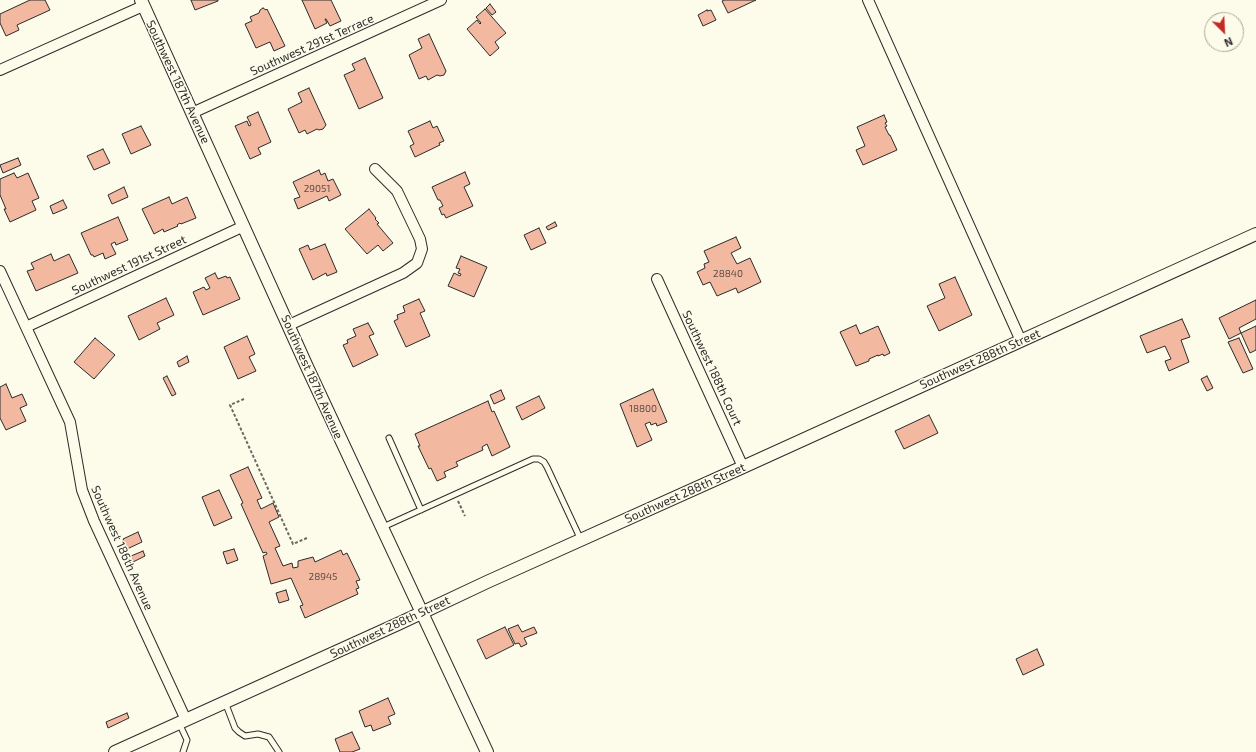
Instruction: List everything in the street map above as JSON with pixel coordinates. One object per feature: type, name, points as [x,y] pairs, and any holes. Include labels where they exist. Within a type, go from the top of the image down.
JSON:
[{"type":"street","name":"Southwest 291st Terrace","points":[[192,113],[441,0]]},
{"type":"street","points":[[868,0],[1021,341]]},
{"type":"street","points":[[0,70],[142,3]]},
{"type":"street","name":"Southwest 187th Avenue","points":[[142,3],[308,369],[487,752]]},
{"type":"street","points":[[289,325],[404,273],[417,263],[422,249],[420,239],[397,191],[375,169]]},
{"type":"street","name":"Southwest 191st Street","points":[[26,327],[244,226]]},
{"type":"street","name":"Southwest 288th Street","points":[[115,752],[1256,234]]},
{"type":"street","name":"Southwest 186th Avenue","points":[[0,271],[70,422],[82,490],[94,521],[183,722]]},
{"type":"street","name":"Southwest 188th Court","points":[[657,279],[743,467]]},
{"type":"lane","points":[[389,438],[421,510]]},
{"type":"lane","points":[[382,528],[533,459],[539,459],[544,462],[547,467],[581,540]]},
{"type":"lane","points":[[225,702],[235,728],[239,732],[245,736],[258,734],[269,737],[279,752]]},
{"type":"lane","points":[[183,722],[187,740],[183,752]]},
{"type":"path","points":[[244,399],[230,405],[233,412],[293,544],[307,538]]},
{"type":"path","points":[[455,494],[465,516]]},
{"type":"building","points":[[30,0],[45,0],[50,10],[17,25],[19,30],[6,36],[0,23],[0,14]]},
{"type":"building","points":[[191,0],[218,0],[218,1],[195,10]]},
{"type":"building","points":[[302,0],[331,0],[341,21],[330,26],[325,19],[327,23],[315,29]]},
{"type":"building","points":[[756,0],[728,13],[722,1]]},
{"type":"building","points":[[490,4],[496,12],[492,15],[486,8]]},
{"type":"building","points":[[263,8],[266,10],[267,9],[285,46],[274,51],[270,42],[256,48],[245,24],[252,21],[250,17],[259,13]]},
{"type":"building","points":[[485,9],[506,33],[495,42],[499,48],[490,56],[467,29],[477,20],[480,24],[481,23],[476,17]]},
{"type":"building","points":[[707,10],[711,10],[716,20],[703,26],[698,15]]},
{"type":"building","points":[[429,34],[446,71],[444,75],[437,75],[428,80],[426,76],[419,79],[409,55],[422,48],[418,39]]},
{"type":"building","points":[[365,58],[383,98],[359,109],[344,75],[355,70],[352,64]]},
{"type":"building","points":[[309,88],[326,125],[323,129],[317,129],[307,134],[305,130],[299,133],[288,109],[302,102],[298,93]]},
{"type":"building","points":[[258,112],[271,142],[258,148],[261,154],[250,159],[235,126],[247,121],[249,126],[251,125],[247,117]]},
{"type":"building","points":[[884,115],[887,122],[885,123],[887,126],[885,127],[897,150],[863,165],[856,150],[865,146],[857,127]]},
{"type":"building","points":[[430,121],[433,128],[437,126],[444,141],[439,143],[440,145],[415,157],[410,146],[414,144],[408,131]]},
{"type":"building","points":[[141,126],[151,145],[131,154],[122,134]]},
{"type":"building","points":[[103,149],[110,163],[94,170],[87,156]]},
{"type":"building","points":[[18,158],[21,165],[3,173],[0,165]]},
{"type":"building","points":[[319,170],[321,175],[325,173],[328,181],[333,179],[341,195],[329,201],[327,196],[298,209],[294,199],[300,197],[293,182]]},
{"type":"building","points":[[465,172],[470,184],[464,187],[473,206],[446,218],[444,214],[442,215],[439,208],[443,206],[440,200],[438,200],[432,187]]},
{"type":"building","points":[[14,173],[17,178],[28,173],[39,198],[32,201],[36,210],[10,222],[0,195],[0,179]]},
{"type":"building","points":[[124,187],[128,197],[112,204],[108,195]]},
{"type":"building","points":[[169,197],[172,204],[187,197],[196,218],[181,224],[180,223],[177,225],[178,226],[164,232],[163,229],[154,234],[142,209]]},
{"type":"building","points":[[63,200],[67,208],[53,214],[50,206]]},
{"type":"building","points":[[369,209],[379,223],[377,224],[393,243],[383,251],[378,245],[367,254],[345,229]]},
{"type":"building","points":[[118,217],[128,240],[116,245],[115,242],[111,244],[116,254],[105,259],[103,253],[94,257],[91,255],[81,233]]},
{"type":"building","points":[[555,222],[557,226],[548,230],[546,227]]},
{"type":"building","points":[[539,228],[546,243],[531,250],[524,235]]},
{"type":"building","points":[[736,237],[741,248],[731,253],[737,264],[750,258],[761,282],[738,293],[736,288],[717,296],[710,282],[703,285],[697,272],[705,268],[704,264],[709,262],[704,251]]},
{"type":"building","points":[[325,244],[337,272],[327,276],[326,273],[313,280],[299,249],[308,245],[310,250]]},
{"type":"building","points":[[51,254],[54,261],[69,254],[78,273],[36,291],[27,271],[34,269],[31,263]]},
{"type":"building","points":[[461,256],[487,267],[474,297],[448,286],[454,273],[460,276],[461,274],[458,273],[460,269],[456,268]]},
{"type":"building","points":[[215,273],[218,279],[226,276],[227,278],[230,277],[240,299],[203,315],[193,292],[204,287],[206,290],[210,288],[205,278]]},
{"type":"building","points":[[955,277],[972,315],[939,331],[927,306],[945,298],[939,284]]},
{"type":"building","points":[[166,298],[174,315],[157,323],[160,329],[139,340],[128,316]]},
{"type":"building","points":[[419,299],[425,311],[420,313],[430,336],[406,347],[394,321],[398,319],[397,315],[405,312],[403,306]]},
{"type":"building","points":[[1256,300],[1256,319],[1239,328],[1241,333],[1229,339],[1219,318]]},
{"type":"building","points":[[1182,319],[1190,337],[1181,340],[1189,362],[1169,371],[1165,361],[1171,359],[1165,346],[1147,353],[1140,336]]},
{"type":"building","points":[[368,323],[374,334],[369,336],[378,355],[353,367],[343,345],[348,343],[347,340],[356,336],[353,329]]},
{"type":"building","points":[[856,325],[860,334],[878,326],[890,353],[884,356],[883,354],[878,355],[869,359],[869,361],[856,366],[840,332]]},
{"type":"building","points":[[1256,326],[1256,350],[1250,353],[1241,333]]},
{"type":"building","points":[[247,336],[255,354],[249,357],[256,371],[238,379],[224,347]]},
{"type":"building","points":[[95,338],[115,355],[94,379],[74,362]]},
{"type":"building","points":[[1239,338],[1253,369],[1243,373],[1228,342]]},
{"type":"building","points":[[187,356],[189,362],[179,367],[177,362]]},
{"type":"building","points":[[167,376],[176,394],[172,396],[163,378]]},
{"type":"building","points":[[1207,376],[1213,388],[1207,391],[1201,379]]},
{"type":"building","points":[[6,384],[12,398],[22,394],[27,405],[20,408],[26,421],[6,430],[0,418],[0,387]]},
{"type":"building","points":[[653,389],[667,422],[657,426],[656,423],[651,425],[650,422],[645,424],[652,440],[637,447],[620,404]]},
{"type":"building","points":[[501,390],[505,399],[494,404],[490,395]]},
{"type":"building","points":[[539,396],[545,408],[522,420],[516,407]]},
{"type":"building","points":[[488,401],[510,447],[492,456],[487,444],[482,447],[483,450],[456,462],[458,466],[444,472],[446,477],[437,481],[431,468],[429,469],[418,446],[420,446],[415,434]]},
{"type":"building","points":[[929,415],[938,433],[904,449],[895,431]]},
{"type":"building","points":[[248,467],[262,498],[257,500],[261,509],[273,503],[279,517],[269,522],[280,546],[275,548],[283,566],[292,563],[293,568],[298,567],[298,561],[313,557],[315,562],[341,550],[343,555],[347,553],[360,580],[356,581],[359,588],[356,589],[358,594],[305,618],[300,606],[303,605],[291,578],[271,584],[263,556],[267,554],[266,552],[263,553],[230,475]]},
{"type":"building","points":[[219,490],[232,518],[214,526],[202,497]]},
{"type":"building","points":[[138,532],[142,542],[127,549],[123,539]]},
{"type":"building","points":[[234,549],[238,560],[227,564],[223,552]]},
{"type":"building","points":[[143,551],[145,556],[133,562],[131,556]]},
{"type":"building","points":[[286,590],[289,600],[279,603],[276,593]]},
{"type":"building","points":[[518,625],[522,632],[534,627],[537,633],[524,638],[527,644],[521,647],[519,643],[515,644],[508,629]]},
{"type":"building","points":[[505,627],[514,645],[486,659],[477,640]]},
{"type":"building","points":[[1037,649],[1044,665],[1023,675],[1016,659]]},
{"type":"building","points":[[388,698],[395,714],[388,717],[391,724],[373,731],[371,725],[365,727],[359,711]]},
{"type":"building","points":[[127,713],[129,718],[108,728],[106,722]]},
{"type":"building","points":[[352,732],[360,749],[352,752],[340,752],[335,739]]}]
